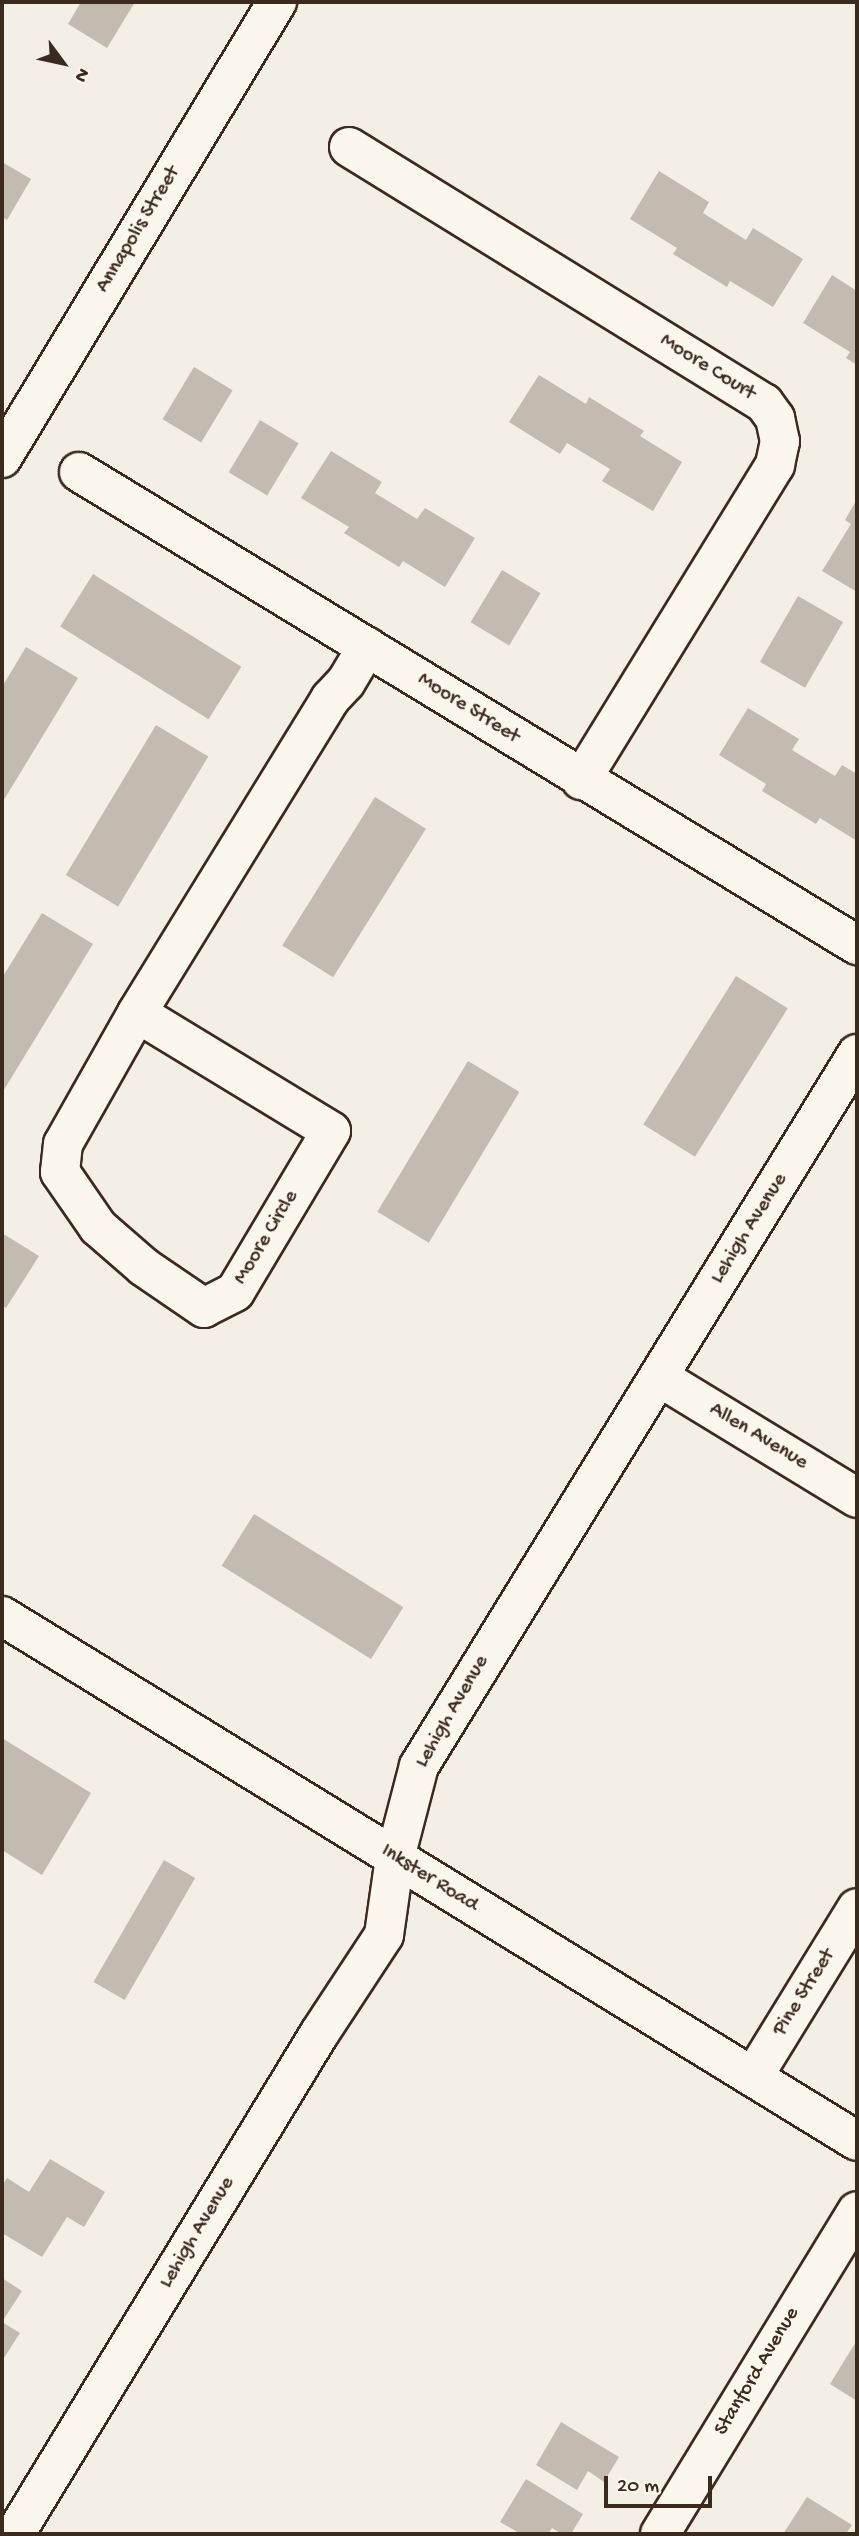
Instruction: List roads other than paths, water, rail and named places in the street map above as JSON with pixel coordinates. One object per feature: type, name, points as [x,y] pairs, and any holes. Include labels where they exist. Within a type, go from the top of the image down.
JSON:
[{"type":"street","name":"Annapolis Street","points":[[2,458],[277,2]]},
{"type":"street","name":"Moore Court","points":[[349,147],[764,403],[775,418],[780,442],[775,465],[581,780]]},
{"type":"street","name":"Moore Street","points":[[79,472],[581,780],[857,945]]},
{"type":"street","name":"Moore Circle","points":[[137,1013],[331,1131],[235,1292],[204,1308],[144,1267],[98,1227],[60,1172],[63,1144],[137,1013],[330,699],[346,682],[368,647]]},
{"type":"street","name":"Lehigh Avenue","points":[[15,2534],[312,2046],[384,1935],[395,1858],[419,1766],[857,1054]]},
{"type":"street","name":"Allen Avenue","points":[[659,1377],[857,1498]]},
{"type":"street","name":"Inkster Road","points":[[2,1616],[857,2141]]},
{"type":"street","name":"Pine Street","points":[[752,2077],[857,1908]]},
{"type":"street","name":"Stanford Avenue","points":[[660,2534],[857,2211]]}]
